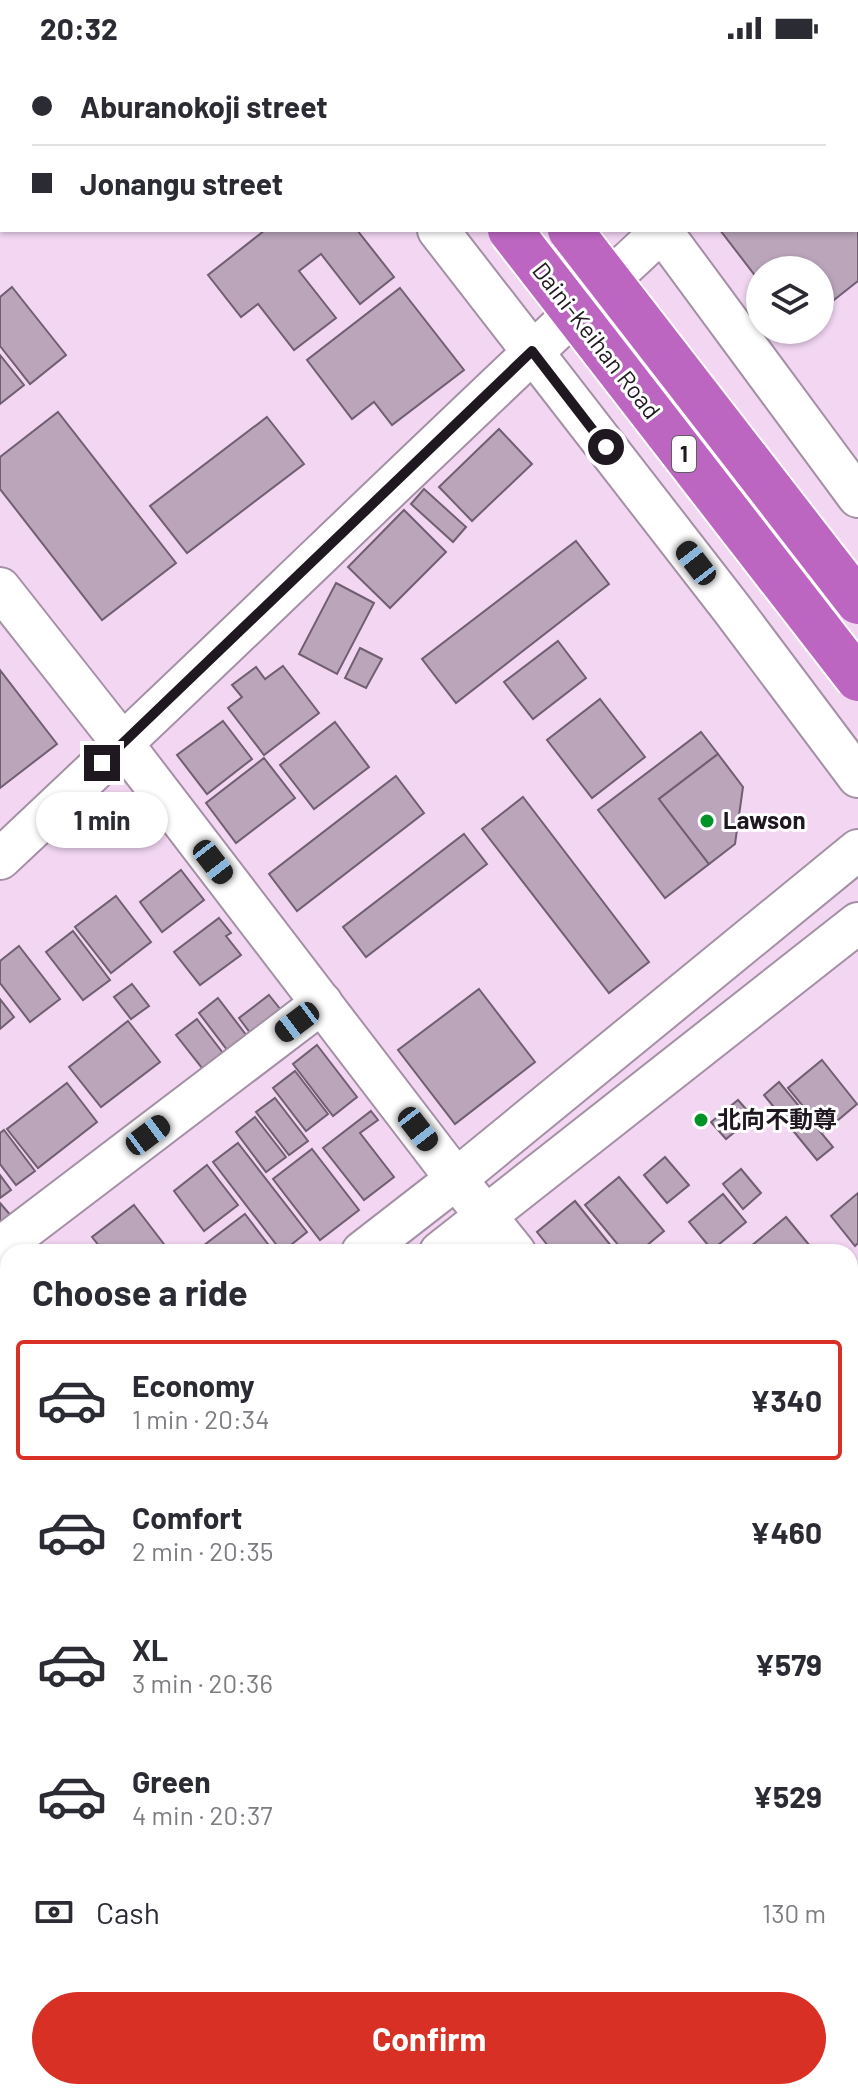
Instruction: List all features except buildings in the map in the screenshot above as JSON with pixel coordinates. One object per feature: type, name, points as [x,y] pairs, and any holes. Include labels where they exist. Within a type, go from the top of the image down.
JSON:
[{"type":"highway","name":"Daini-Keihan Road","points":[[512,232],[858,679]]},
{"type":"highway","name":"Daini-Keihan Road","points":[[572,232],[858,602]]},
{"type":"street","points":[[440,232],[858,777]]},
{"type":"street","points":[[0,859],[660,232]]},
{"type":"street","points":[[663,232],[858,497]]},
{"type":"street","points":[[0,588],[509,1244]]},
{"type":"street","points":[[372,1244],[858,850]]},
{"type":"street","points":[[450,1244],[858,923]]},
{"type":"street","points":[[5,1244],[322,1003]]},
{"type":"shaded area","points":[[0,232],[858,232],[858,1244],[0,1244]]},
{"type":"place","name":"Lawson","points":[[707,821]]},
{"type":"place","name":"北向不動尊","points":[[701,1120]]},
{"type":"route","points":[[102,763],[532,351],[606,447]]}]
